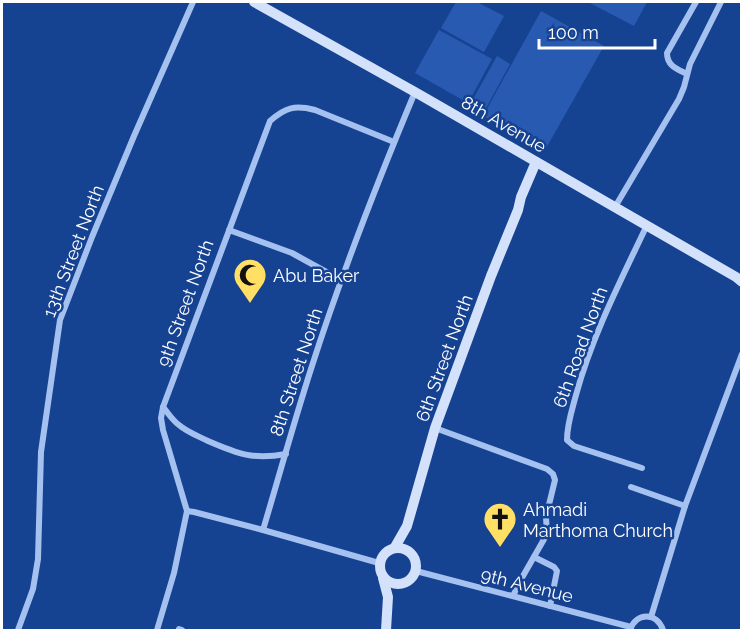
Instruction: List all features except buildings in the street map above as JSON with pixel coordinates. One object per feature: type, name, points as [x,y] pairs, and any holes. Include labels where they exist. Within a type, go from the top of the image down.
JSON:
[{"type":"street","name":"13th Street North","points":[[18,630],[33,589],[38,560],[41,452],[60,320],[134,136],[193,2]]},
{"type":"street","name":"8th Avenue","points":[[254,2],[416,92],[740,279]]},
{"type":"street","points":[[687,74],[670,64],[667,57],[696,2]]},
{"type":"street","points":[[615,207],[679,99],[692,59],[721,2]]},
{"type":"street","name":"8th Street North","points":[[263,530],[311,368],[341,280],[394,142],[416,92]]},
{"type":"street","name":"9th Street North","points":[[157,630],[174,573],[187,511],[163,430],[164,407],[270,121],[284,110],[301,106],[394,142]]},
{"type":"street","name":"6th Street North","points":[[395,547],[410,519],[435,428],[491,276],[539,164]]},
{"type":"street","name":"6th Road North","points":[[642,468],[574,446],[567,440],[567,429],[581,378],[604,319],[646,225]]},
{"type":"street","points":[[229,230],[292,253],[341,280]]},
{"type":"street","points":[[651,617],[685,506],[741,354]]},
{"type":"street","points":[[164,407],[178,425],[231,452],[268,457],[286,454]]},
{"type":"street","points":[[435,428],[547,469],[553,474],[555,480],[545,520],[547,534],[513,596]]},
{"type":"street","points":[[631,487],[685,506]]},
{"type":"street","points":[[187,511],[379,563]]},
{"type":"street","name":"6th Street North","points":[[410,519],[409,535],[412,553]]},
{"type":"street","points":[[383,576],[394,584],[407,582],[416,571],[417,565],[412,553],[407,549],[395,547],[384,553],[379,563],[387,591],[387,630]]},
{"type":"street","points":[[534,557],[554,567],[557,571],[550,606]]},
{"type":"street","name":"9th Avenue","points":[[416,571],[630,629]]},
{"type":"street","points":[[387,614],[401,584]]},
{"type":"street","points":[[630,629],[640,618],[651,617],[657,620],[663,630]]},
{"type":"shaded area","points":[[456,2],[477,2],[504,16],[484,52],[441,28]]},
{"type":"shaded area","points":[[588,2],[647,2],[634,26]]},
{"type":"shaded area","points":[[541,11],[604,46],[545,150],[483,116]]},
{"type":"shaded area","points":[[439,30],[492,59],[468,103],[415,73]]},
{"type":"shaded area","points":[[497,56],[510,64],[485,110],[471,103]]},
{"type":"place","name":"Abu Baker","points":[[250,304]]},
{"type":"place","name":"Ahmadi Marthoma Church","points":[[500,548]]}]
